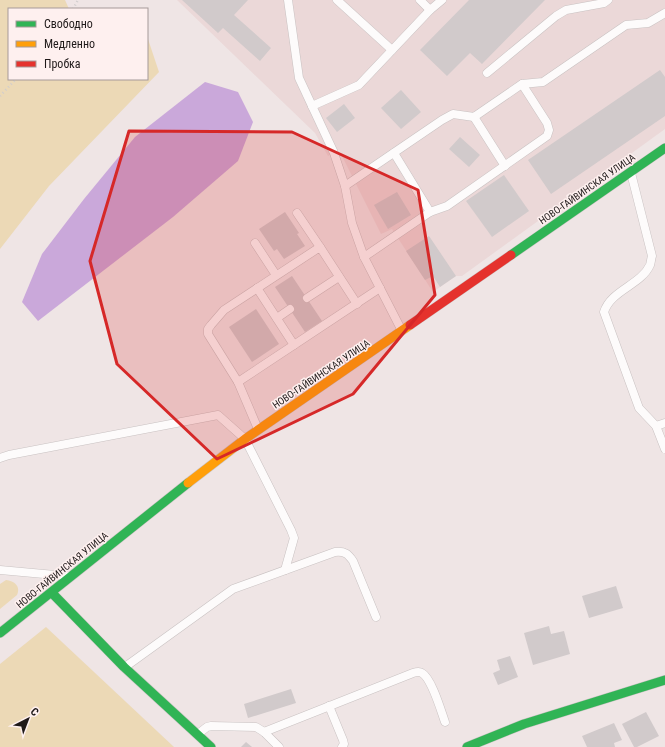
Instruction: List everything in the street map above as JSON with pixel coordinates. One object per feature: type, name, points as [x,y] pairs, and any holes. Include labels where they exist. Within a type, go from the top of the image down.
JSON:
[{"type":"main road","name":"НОВО-ГАЙВИНСКАЯ УЛИЦА","points":[[0,633],[245,439],[402,332],[665,148]]},
{"type":"main road","points":[[52,593],[124,667],[211,747]]},
{"type":"main road","points":[[467,747],[524,724],[665,680]]},
{"type":"lane","points":[[288,0],[299,78],[334,153],[345,186],[352,223],[364,257],[402,332]]},
{"type":"lane","points":[[337,0],[392,50]]},
{"type":"lane","points":[[420,0],[430,10]]},
{"type":"lane","points":[[312,106],[359,85],[430,10],[442,0]]},
{"type":"lane","points":[[487,73],[556,16],[566,10],[608,0]]},
{"type":"lane","points":[[345,186],[453,114],[474,117],[522,84],[543,82],[626,25],[648,24],[665,13]]},
{"type":"lane","points":[[364,257],[430,212],[447,206],[547,136],[549,130],[547,123],[522,84]]},
{"type":"lane","points":[[474,117],[505,166]]},
{"type":"lane","points":[[394,153],[430,212]]},
{"type":"lane","points":[[631,172],[652,256],[650,266],[644,273],[612,299],[606,305],[604,312],[638,408],[656,426],[665,449]]},
{"type":"lane","points":[[297,213],[357,304]]},
{"type":"lane","points":[[255,243],[276,276]]},
{"type":"lane","points":[[258,430],[238,382],[210,340],[208,329],[224,310],[320,247]]},
{"type":"lane","points":[[307,298],[339,277]]},
{"type":"lane","points":[[257,288],[294,345]]},
{"type":"lane","points":[[238,382],[380,288]]},
{"type":"lane","points":[[277,318],[290,309]]},
{"type":"lane","points":[[0,458],[9,455],[218,415],[245,439],[291,530],[294,538],[285,570]]},
{"type":"lane","points":[[656,426],[665,423]]},
{"type":"lane","points":[[124,667],[233,589],[335,552],[342,551],[348,554],[353,561],[376,617]]},
{"type":"lane","points":[[0,570],[70,577]]},
{"type":"lane","points":[[264,732],[413,673],[419,672],[428,679],[445,722]]},
{"type":"lane","points":[[329,706],[343,740],[344,744],[342,747]]},
{"type":"lane","points":[[198,735],[207,727],[211,726],[256,727],[264,732],[279,747]]},
{"type":"path","points":[[0,96],[15,80]]},
{"type":"highlighted area","points":[[129,131],[292,132],[418,190],[435,295],[353,394],[217,459],[117,364],[90,261]]},
{"type":"shaded area","points":[[0,0],[65,0],[69,8],[8,8],[8,80],[148,80],[148,39],[159,72],[49,186],[0,249]]},
{"type":"shaded area","points":[[177,0],[665,0],[665,129],[462,276],[456,276],[433,292],[392,229],[381,234],[339,150],[328,156],[315,133]]},
{"type":"shaded area","points":[[205,82],[238,92],[253,122],[238,161],[173,217],[38,321],[22,302],[42,254],[84,199],[135,137]]},
{"type":"shaded area","points":[[6,580],[16,584],[18,592],[17,595],[0,609],[0,584]]},
{"type":"shaded area","points":[[46,627],[174,747],[0,747],[0,664]]},
{"type":"building","points":[[182,0],[248,0],[234,15],[271,48],[260,61],[223,28],[218,33]]},
{"type":"building","points":[[469,0],[545,0],[482,64],[470,53],[447,76],[420,50]]},
{"type":"building","points":[[660,70],[665,77],[665,116],[551,194],[528,160]]},
{"type":"building","points":[[401,90],[421,112],[401,129],[381,108]]},
{"type":"building","points":[[344,104],[355,118],[337,132],[326,118]]},
{"type":"building","points":[[460,137],[480,155],[469,167],[449,149]]},
{"type":"building","points":[[504,175],[529,211],[492,237],[466,201]]},
{"type":"building","points":[[397,192],[411,215],[388,229],[374,205]]},
{"type":"building","points":[[285,212],[299,233],[297,234],[305,246],[284,259],[277,249],[274,251],[259,229]]},
{"type":"building","points":[[429,236],[456,276],[440,287],[433,276],[425,280],[406,251]]},
{"type":"building","points":[[292,276],[322,321],[305,332],[275,287]]},
{"type":"building","points":[[256,309],[279,344],[252,362],[229,327]]},
{"type":"building","points":[[616,586],[623,608],[589,618],[582,596]]},
{"type":"building","points":[[549,626],[551,634],[564,631],[570,654],[533,665],[524,633]]},
{"type":"building","points":[[510,656],[518,677],[498,685],[493,673],[500,670],[497,660]]},
{"type":"building","points":[[291,689],[296,703],[248,718],[244,704]]},
{"type":"building","points":[[646,712],[659,736],[637,747],[634,747],[622,724]]},
{"type":"building","points":[[614,723],[622,740],[614,743],[615,747],[587,747],[582,736]]},
{"type":"building","points":[[246,742],[252,747],[241,747]]},
{"type":"traffic: fast","points":[[511,255],[665,148]]},
{"type":"traffic: fast","points":[[0,633],[188,483]]},
{"type":"traffic: fast","points":[[52,593],[124,667],[211,747]]},
{"type":"traffic: fast","points":[[467,747],[524,724],[665,680]]},
{"type":"traffic: slow","points":[[188,483],[245,439],[410,325]]},
{"type":"traffic: jam","points":[[410,325],[511,255]]}]
